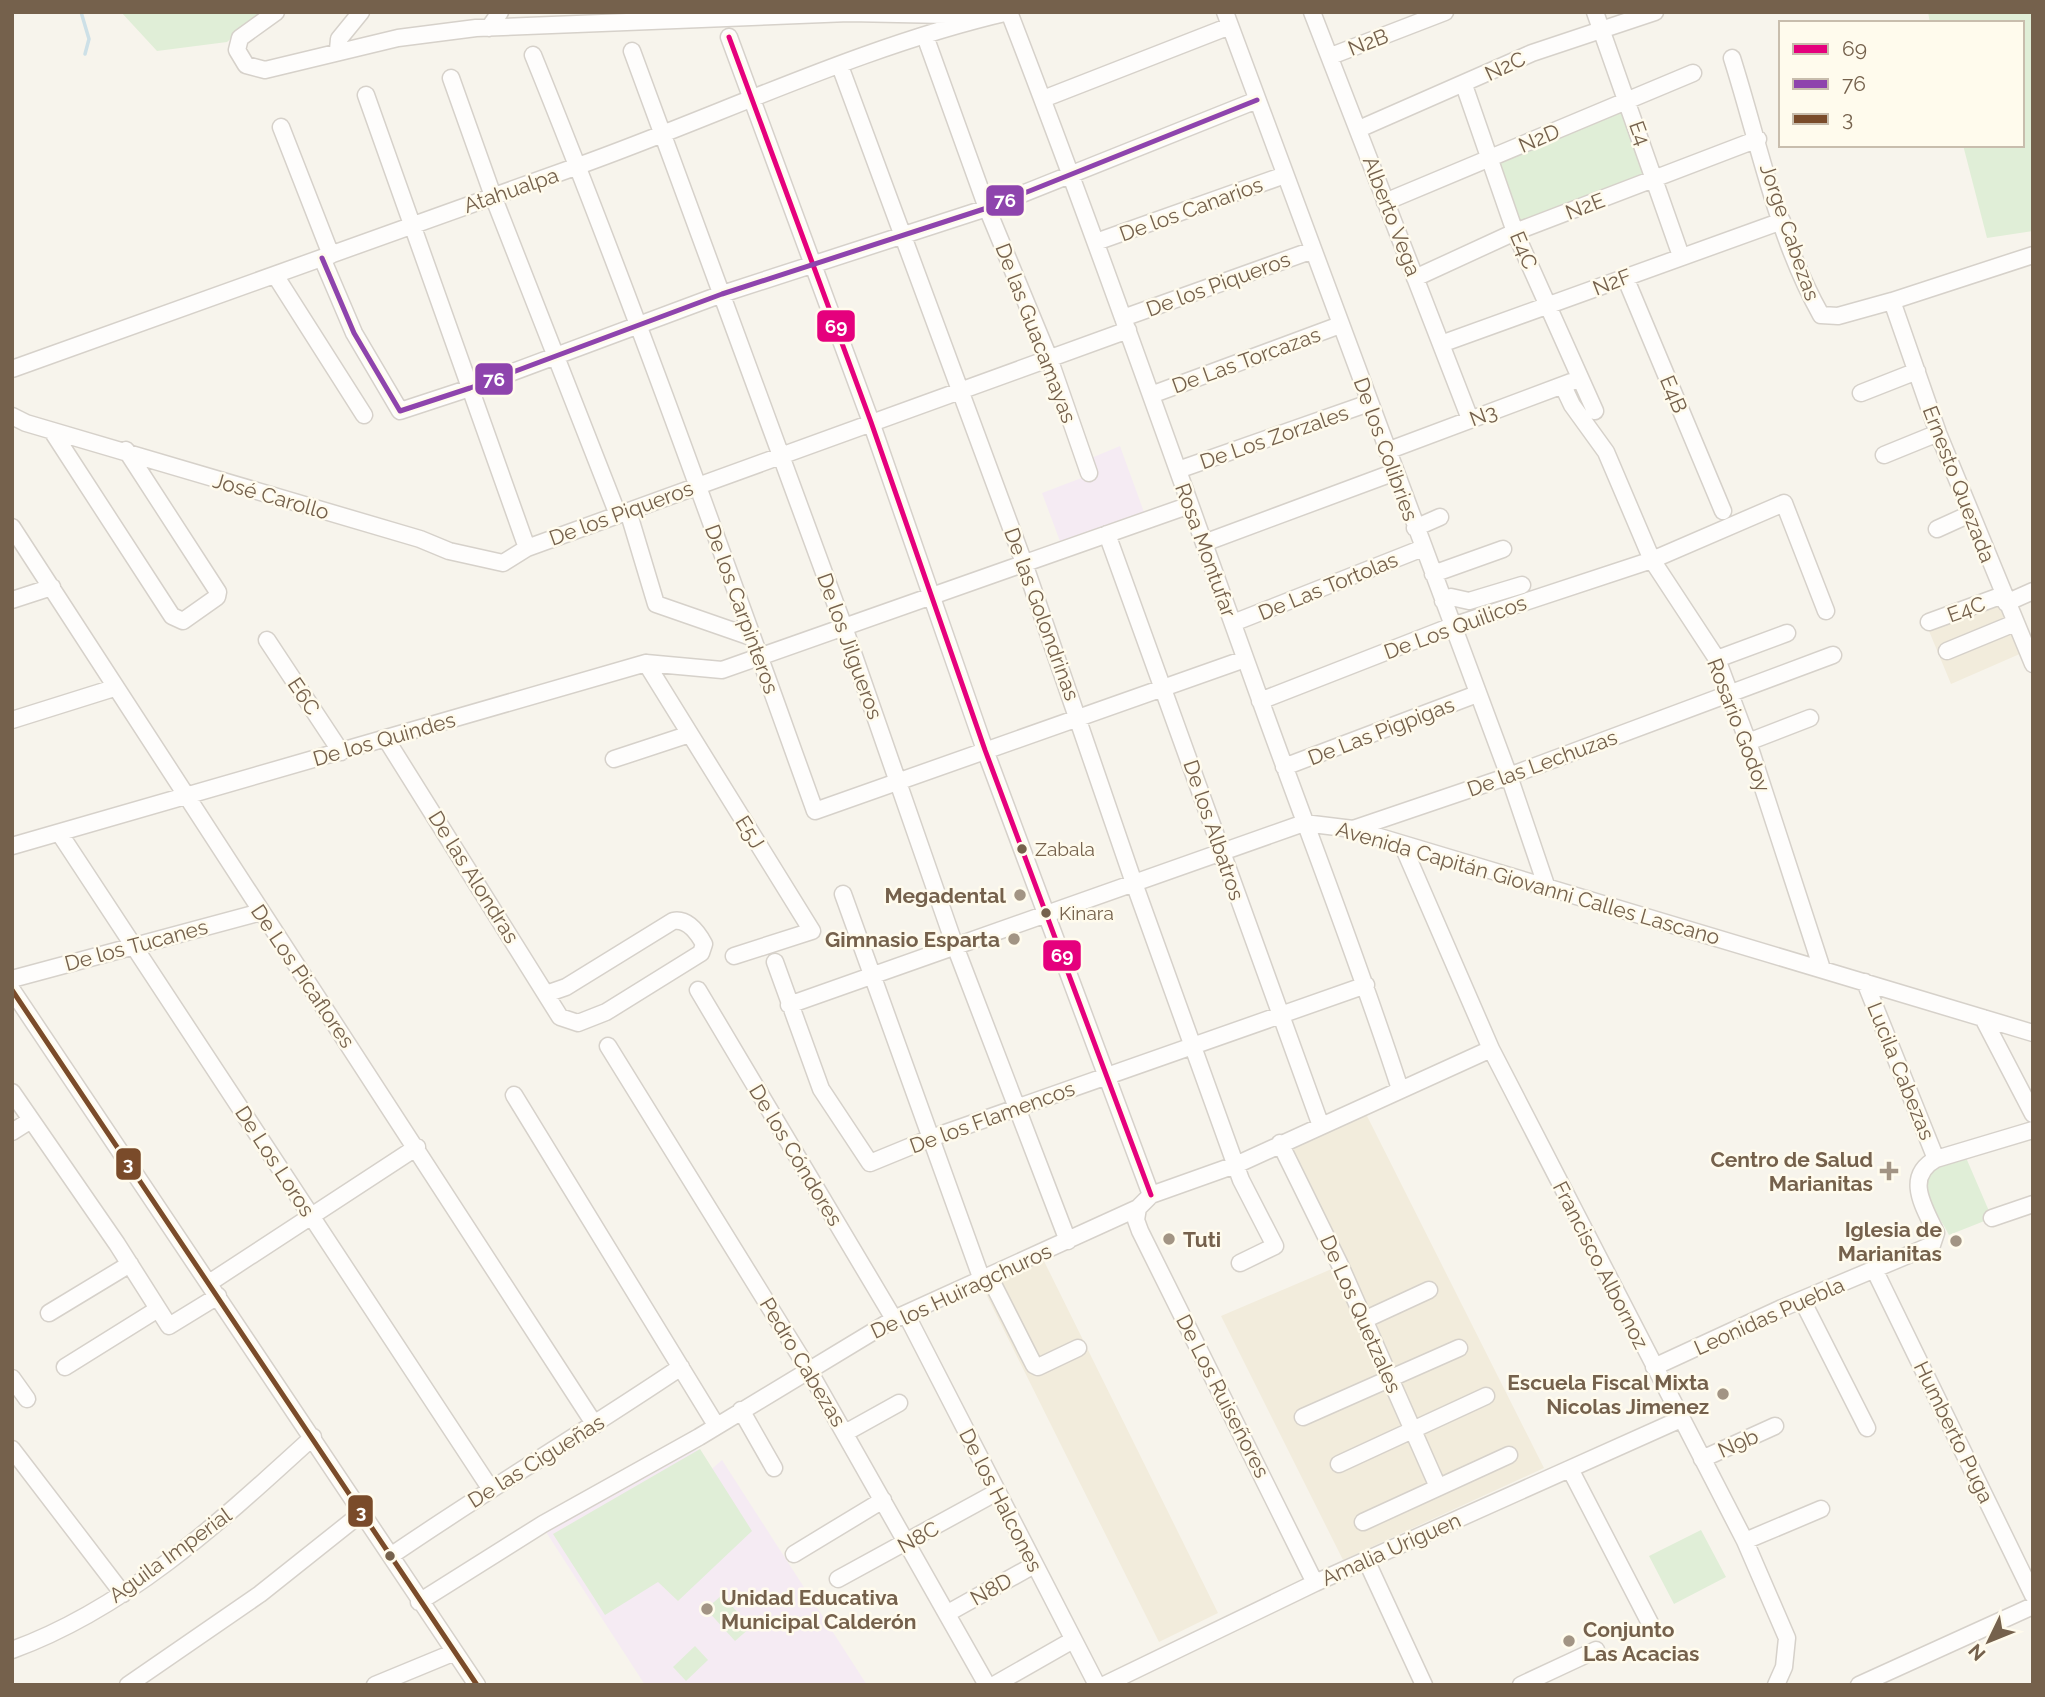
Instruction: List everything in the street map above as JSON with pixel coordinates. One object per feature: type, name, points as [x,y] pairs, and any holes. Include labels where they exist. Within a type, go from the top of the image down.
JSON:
[{"type":"street","points":[[276,12],[240,38],[237,50],[246,65],[265,70],[338,50],[431,32],[489,28],[849,13],[947,15],[966,22]]},
{"type":"street","points":[[338,50],[339,38],[361,12]]},
{"type":"street","points":[[489,28],[500,12]]},
{"type":"street","name":"Atahualpa","points":[[12,369],[579,166],[840,66],[966,22],[1009,12]]},
{"type":"street","name":"Rosa Montufar","points":[[1009,12],[1096,242],[1304,823],[1366,985],[1400,1089]]},
{"type":"street","name":"Alberto Vega","points":[[1312,12],[1470,419]]},
{"type":"street","name":"N2B","points":[[1331,56],[1445,12]]},
{"type":"street","name":"E4","points":[[1595,12],[1656,178],[1681,256]]},
{"type":"street","name":"N2C","points":[[1359,129],[1532,53],[1655,12]]},
{"type":"street","points":[[1043,99],[1228,19]]},
{"type":"street","name":"De los Colibries","points":[[1228,19],[1509,776],[1546,885]]},
{"type":"street","name":"De las Guacamayas","points":[[925,36],[987,208],[1049,358],[1089,473]]},
{"type":"street","points":[[729,37],[871,422],[985,750],[1151,1195]]},
{"type":"street","name":"De los Jilgueros","points":[[632,51],[844,627],[955,946],[1068,1241]]},
{"type":"street","name":"De los Carpinteros","points":[[533,55],[579,166],[816,811],[898,781]]},
{"type":"street","name":"Jorge Cabezas","points":[[1732,58],[1782,221],[1808,292],[1821,315],[1838,316],[1892,301],[2033,255]]},
{"type":"street","name":"De las Golondrinas","points":[[840,66],[1024,563],[1134,883],[1238,1164],[1241,1180],[1275,1246],[1240,1263]]},
{"type":"street","name":"N2D","points":[[1385,202],[1693,73]]},
{"type":"street","points":[[451,78],[493,196],[556,356],[623,513],[656,604],[751,637]]},
{"type":"street","name":"E4C","points":[[1464,85],[1492,158],[1515,232],[1595,411]]},
{"type":"street","name":"De los Piqueros","points":[[366,95],[527,548],[1049,358],[1125,324],[1312,250]]},
{"type":"street","points":[[281,127],[354,333],[400,411],[470,388],[722,294],[987,208],[1257,100]]},
{"type":"street","name":"N2E","points":[[1415,278],[1515,232],[1758,139]]},
{"type":"street","name":"De los Canarios","points":[[1096,242],[1285,175]]},
{"type":"street","name":"N2F","points":[[1441,344],[1782,221]]},
{"type":"street","points":[[275,275],[363,415]]},
{"type":"street","name":"E4B","points":[[1625,277],[1723,511]]},
{"type":"street","name":"Ernesto Quezada","points":[[1892,301],[1938,433],[2033,664]]},
{"type":"street","name":"De Las Torcazas","points":[[1151,395],[1340,325]]},
{"type":"street","points":[[1861,393],[1917,370]]},
{"type":"street","name":"N3","points":[[1387,451],[1580,379]]},
{"type":"street","name":"Rosario Godoy","points":[[1563,386],[1606,452],[1652,560],[1717,659],[1748,742],[1822,969]]},
{"type":"street","name":"De Los Zorzales","points":[[1178,470],[1369,403]]},
{"type":"street","name":"José Carollo","points":[[12,416],[52,431],[126,450],[474,558],[503,564],[527,548]]},
{"type":"street","points":[[52,431],[172,616],[183,621],[217,597],[218,592],[126,450]]},
{"type":"street","points":[[1884,455],[1938,433]]},
{"type":"street","points":[[1204,543],[1395,472]]},
{"type":"street","name":"De Los Quilicos","points":[[1260,701],[1452,626],[1652,560],[1784,503],[1826,611]]},
{"type":"street","points":[[758,657],[1190,505]]},
{"type":"street","points":[[1937,528],[1970,514]]},
{"type":"street","points":[[1415,528],[1440,517]]},
{"type":"street","name":"De Los Picaflores","points":[[12,527],[114,688],[417,1147],[595,1425]]},
{"type":"street","name":"De los Albatros","points":[[1107,534],[1165,687],[1279,1016],[1321,1126]]},
{"type":"street","name":"De Las Tortolas","points":[[1233,623],[1423,548]]},
{"type":"street","points":[[1433,574],[1503,550]]},
{"type":"street","points":[[1443,601],[1451,597],[1469,601],[1522,585]]},
{"type":"street","points":[[12,600],[52,587]]},
{"type":"street","name":"E4C","points":[[1929,622],[2033,591]]},
{"type":"street","points":[[1947,652],[2015,623]]},
{"type":"street","points":[[1717,659],[1787,633]]},
{"type":"street","name":"E6C","points":[[267,640],[341,751]]},
{"type":"street","points":[[1732,695],[1833,655]]},
{"type":"street","name":"De los Quindes","points":[[12,846],[646,663],[722,670],[758,657]]},
{"type":"street","points":[[898,781],[1245,659]]},
{"type":"street","name":"E5J","points":[[646,663],[811,931],[734,956]]},
{"type":"street","points":[[12,720],[114,688]]},
{"type":"street","name":"De Las Pigpigas","points":[[1284,767],[1477,694]]},
{"type":"street","name":"De las Lechuzas","points":[[1353,830],[1732,695]]},
{"type":"street","points":[[1748,742],[1810,718]]},
{"type":"street","points":[[614,759],[690,734]]},
{"type":"street","name":"De las Alondras","points":[[386,739],[546,994],[561,1017],[578,1023],[606,1012],[701,953],[703,942],[689,925],[680,920],[673,921],[566,987],[546,994]]},
{"type":"street","name":"Avenida Capitán Giovanni Calles Lascano","points":[[789,1005],[1304,823],[1353,830],[1546,885],[2033,1033]]},
{"type":"street","name":"De Los Loros","points":[[60,834],[490,1488]]},
{"type":"street","name":"Francisco Albornoz","points":[[1402,844],[1491,1049],[1745,1541],[1787,1639],[1784,1667],[1776,1685]]},
{"type":"street","points":[[843,894],[985,1278],[1034,1365],[1038,1367],[1078,1348]]},
{"type":"street","name":"De los Tucanes","points":[[12,979],[261,912]]},
{"type":"street","name":"De los Flamencos","points":[[775,962],[821,1089],[870,1163],[931,1138],[1366,985]]},
{"type":"street","name":"Lucila Cabezas","points":[[1865,982],[1936,1159]]},
{"type":"street","points":[[12,990],[477,1685]]},
{"type":"street","name":"De los Cóndores","points":[[698,990],[900,1317]]},
{"type":"street","points":[[1983,1018],[2033,1114]]},
{"type":"street","name":"Pedro Cabezas","points":[[608,1046],[808,1369],[987,1685]]},
{"type":"street","name":"De los Huiragchuros","points":[[419,1602],[543,1524],[900,1317],[1138,1208],[1151,1195],[1238,1164],[1491,1049]]},
{"type":"street","points":[[12,1092],[130,1264],[169,1326],[311,1216],[417,1147]]},
{"type":"street","points":[[514,1095],[716,1425]]},
{"type":"street","points":[[12,1132],[31,1120]]},
{"type":"street","points":[[1936,1159],[2033,1130]]},
{"type":"street","name":"De Los Quetzales","points":[[1280,1143],[1364,1320],[1438,1487]]},
{"type":"street","name":"Leonidas Puebla","points":[[1654,1367],[1935,1242],[1936,1233],[1918,1185],[1921,1172],[1936,1159]]},
{"type":"street","points":[[1992,1218],[2033,1204]]},
{"type":"street","name":"De Los Ruiseñores","points":[[1138,1208],[1136,1220],[1140,1231],[1315,1583]]},
{"type":"street","points":[[49,1313],[130,1264]]},
{"type":"street","name":"Humberto Puga","points":[[1874,1269],[2033,1595]]},
{"type":"street","points":[[1364,1320],[1429,1290]]},
{"type":"street","points":[[1802,1300],[1867,1428]]},
{"type":"street","points":[[65,1367],[158,1309]]},
{"type":"street","name":"De los Halcones","points":[[900,1317],[997,1492],[1097,1685]]},
{"type":"street","points":[[1303,1417],[1459,1348]]},
{"type":"street","name":"De las Cigueñas","points":[[392,1555],[490,1488],[595,1425],[681,1367]]},
{"type":"street","points":[[12,1378],[27,1399]]},
{"type":"street","points":[[1339,1464],[1486,1396]]},
{"type":"street","points":[[845,1433],[899,1403]]},
{"type":"street","points":[[740,1410],[774,1468]]},
{"type":"street","name":"Amalia Uriguen","points":[[1104,1685],[1315,1583],[1681,1419]]},
{"type":"street","name":"N9b","points":[[1702,1459],[1774,1426]]},
{"type":"street","name":"Aguila Imperial","points":[[12,1650],[38,1641],[123,1594],[237,1506],[313,1437]]},
{"type":"street","points":[[12,1450],[123,1594]]},
{"type":"street","points":[[1363,1522],[1509,1455]]},
{"type":"street","points":[[1570,1469],[1652,1627]]},
{"type":"street","name":"N8C","points":[[838,1579],[997,1492]]},
{"type":"street","points":[[794,1554],[883,1500]]},
{"type":"street","points":[[1745,1541],[1821,1509]]},
{"type":"street","points":[[128,1685],[260,1594],[363,1512]]},
{"type":"street","points":[[1367,1562],[1424,1685]]},
{"type":"street","name":"N8D","points":[[948,1613],[1034,1565]]},
{"type":"street","points":[[1858,1685],[2033,1606]]},
{"type":"street","points":[[994,1685],[1073,1640]]},
{"type":"street","points":[[1521,1685],[1596,1650]]},
{"type":"street","points":[[375,1685],[455,1652]]},
{"type":"shaded area","points":[[1120,446],[1145,515],[1061,544],[1042,493],[1092,474],[1089,459]]},
{"type":"shaded area","points":[[2000,601],[2022,653],[1951,684],[1929,631]]},
{"type":"shaded area","points":[[1365,1112],[1544,1468],[1343,1560],[1221,1316],[1334,1268],[1278,1152]]},
{"type":"shaded area","points":[[1043,1259],[1218,1613],[1159,1642],[983,1288]]},
{"type":"shaded area","name":"Unidad Educativa Municipal Calderón","points":[[695,1447],[712,1469],[722,1460],[867,1685],[645,1685],[546,1532]]},
{"type":"green space","points":[[121,12],[261,12],[227,42],[157,51]]},
{"type":"green space","points":[[1928,12],[2033,12],[2033,231],[1987,238],[1964,147],[2024,147],[2024,21],[1930,21]]},
{"type":"green space","points":[[1625,104],[1651,172],[1518,225],[1494,161]]},
{"type":"green space","points":[[1964,1153],[1992,1218],[1949,1235],[1931,1203],[1925,1178],[1927,1170]]},
{"type":"green space","points":[[700,1449],[752,1531],[678,1601],[658,1582],[605,1615],[553,1534]]},
{"type":"green space","points":[[1701,1530],[1726,1577],[1674,1604],[1649,1556]]},
{"type":"green space","points":[[722,1595],[751,1627],[735,1641],[706,1609]]},
{"type":"green space","points":[[695,1646],[708,1660],[686,1681],[673,1667]]},
{"type":"waterway","points":[[81,12],[89,39],[85,54]]},
{"type":"transit line","name":"69","points":[[729,37],[871,422],[985,750],[1151,1195]]},
{"type":"transit line","name":"76","points":[[322,258],[354,333],[400,411],[470,388],[722,294],[987,208],[1257,100]]},
{"type":"transit line","name":"3","points":[[12,990],[477,1685]]},
{"type":"place","name":"Zabala","points":[[1022,849]]},
{"type":"place","name":"Megadental","points":[[1020,895]]},
{"type":"place","name":"Kinara","points":[[1046,913]]},
{"type":"place","name":"Gimnasio Esparta","points":[[1014,939]]},
{"type":"place","name":"Centro de Salud Marianitas","points":[[1889,1171]]},
{"type":"place","name":"Tuti","points":[[1169,1239]]},
{"type":"place","name":"Iglesia de Marianitas","points":[[1956,1241]]},
{"type":"place","name":"Escuela Fiscal Mixta Nicolas Jimenez","points":[[1723,1394]]},
{"type":"place","name":"Unidad Educativa Municipal Calderón","points":[[707,1609]]},
{"type":"place","name":"Conjunto Las Acacias","points":[[1569,1641]]}]
